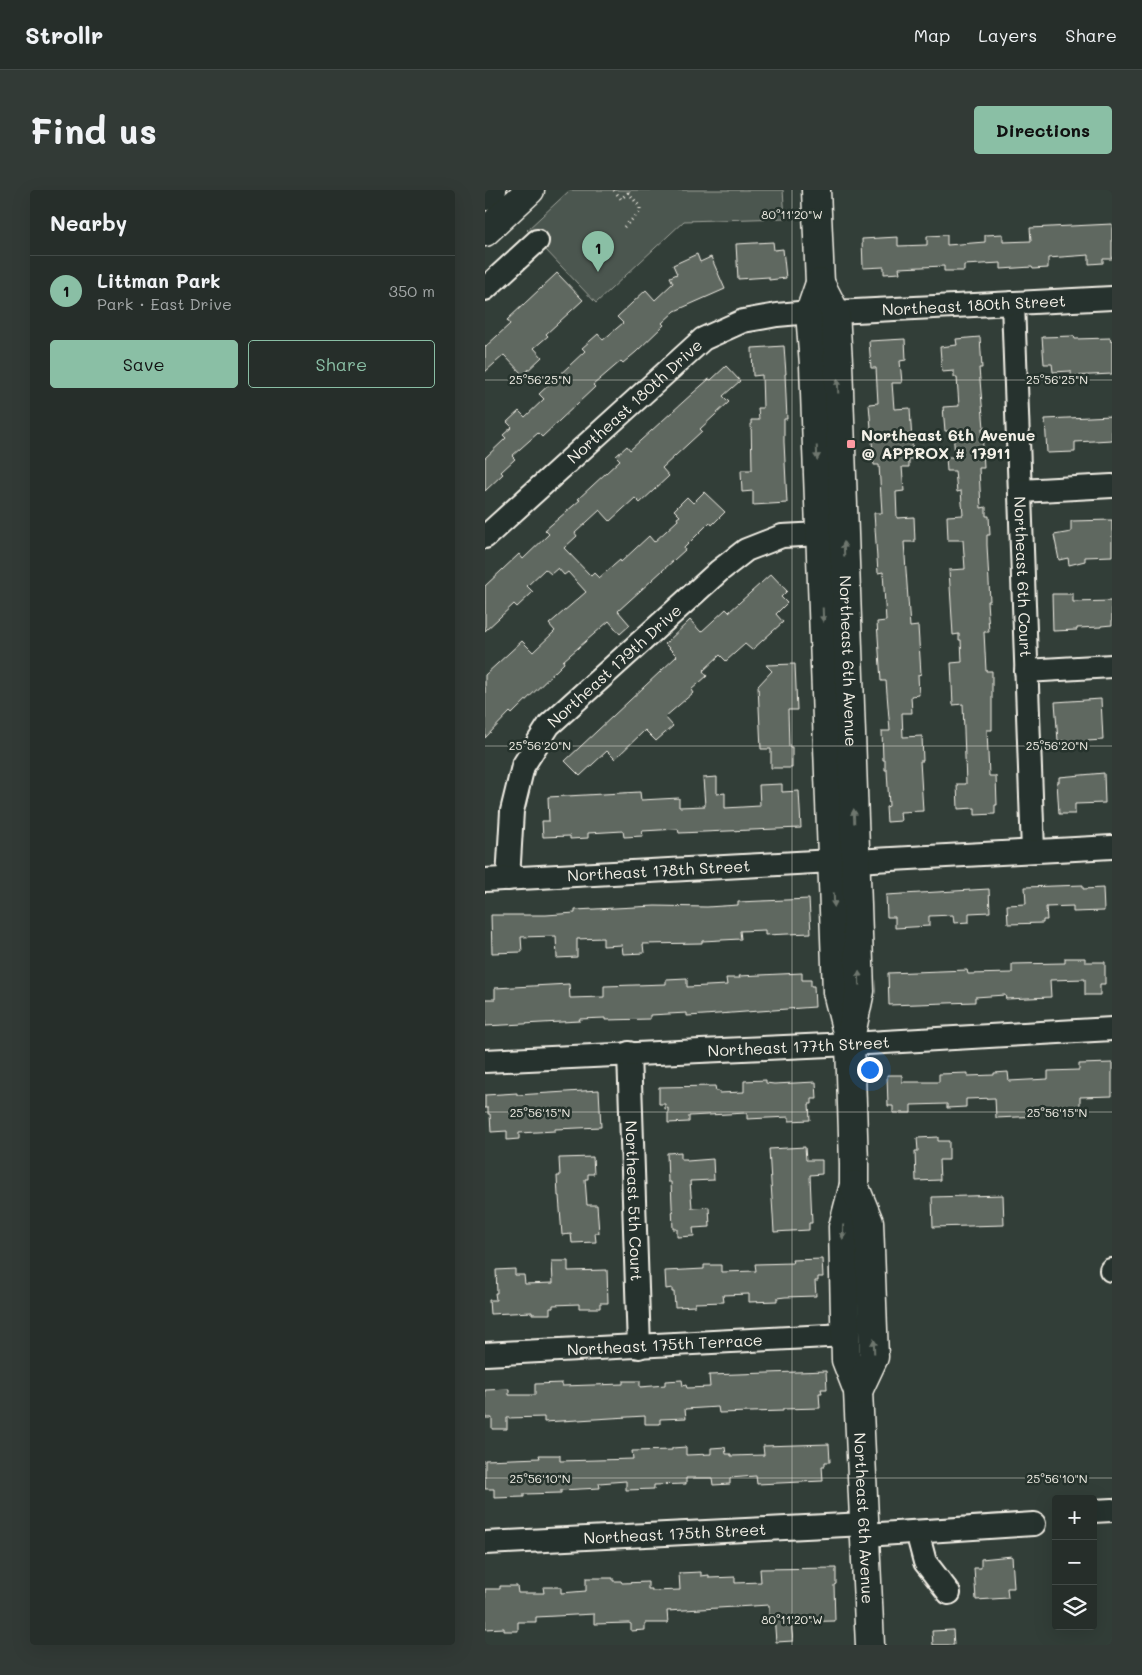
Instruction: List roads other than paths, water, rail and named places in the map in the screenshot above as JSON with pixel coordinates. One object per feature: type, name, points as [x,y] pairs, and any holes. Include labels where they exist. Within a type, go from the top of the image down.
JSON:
[{"type":"main road","points":[[485,196],[491,190]]},
{"type":"main road","points":[[485,210],[507,190]]},
{"type":"main road","points":[[485,232],[529,190]]},
{"type":"main road","name":"Northeast 6th Avenue","points":[[814,195],[823,312],[844,861]]},
{"type":"main road","name":"Northeast 6th Avenue","points":[[823,312],[820,534],[844,861],[860,991],[850,1044],[855,1185],[843,1227],[846,1360],[859,1391],[870,1645]]},
{"type":"main road","name":"Northeast 6th Avenue","points":[[855,1185],[869,1222],[874,1357],[859,1391]]},
{"type":"street","points":[[485,289],[537,241]]},
{"type":"street","name":"Northeast 180th Street","points":[[823,312],[1112,298]]},
{"type":"street","name":"Northeast 6th Court","points":[[1013,303],[1033,851]]},
{"type":"street","name":"Northeast 180th Drive","points":[[485,537],[703,339],[743,321],[777,315],[823,312]]},
{"type":"street","points":[[1020,490],[1112,486]]},
{"type":"street","name":"Northeast 179th Drive","points":[[508,879],[512,811],[523,766],[549,725],[719,571],[746,550],[782,536],[820,534]]},
{"type":"street","points":[[1026,671],[1112,666]]},
{"type":"street","name":"Northeast 178th Street","points":[[485,880],[1112,847]]},
{"type":"street","name":"Northeast 177th Street","points":[[485,1061],[850,1044],[1112,1029]]},
{"type":"street","name":"Northeast 5th Court","points":[[629,1053],[639,1347]]},
{"type":"street","name":"Northeast 175th Terrace","points":[[485,1354],[846,1335]]},
{"type":"street","points":[[1097,1511],[1112,1510]]},
{"type":"street","name":"Northeast 175th Street","points":[[485,1543],[865,1530],[917,1532],[1034,1524]]},
{"type":"street","points":[[917,1532],[925,1562],[949,1593]]},
{"type":"place","name":"Littman Park","points":[[598,272]]},
{"type":"place","name":"Northeast 6th Avenue @ APPROX # 17911","points":[[851,444]]}]
